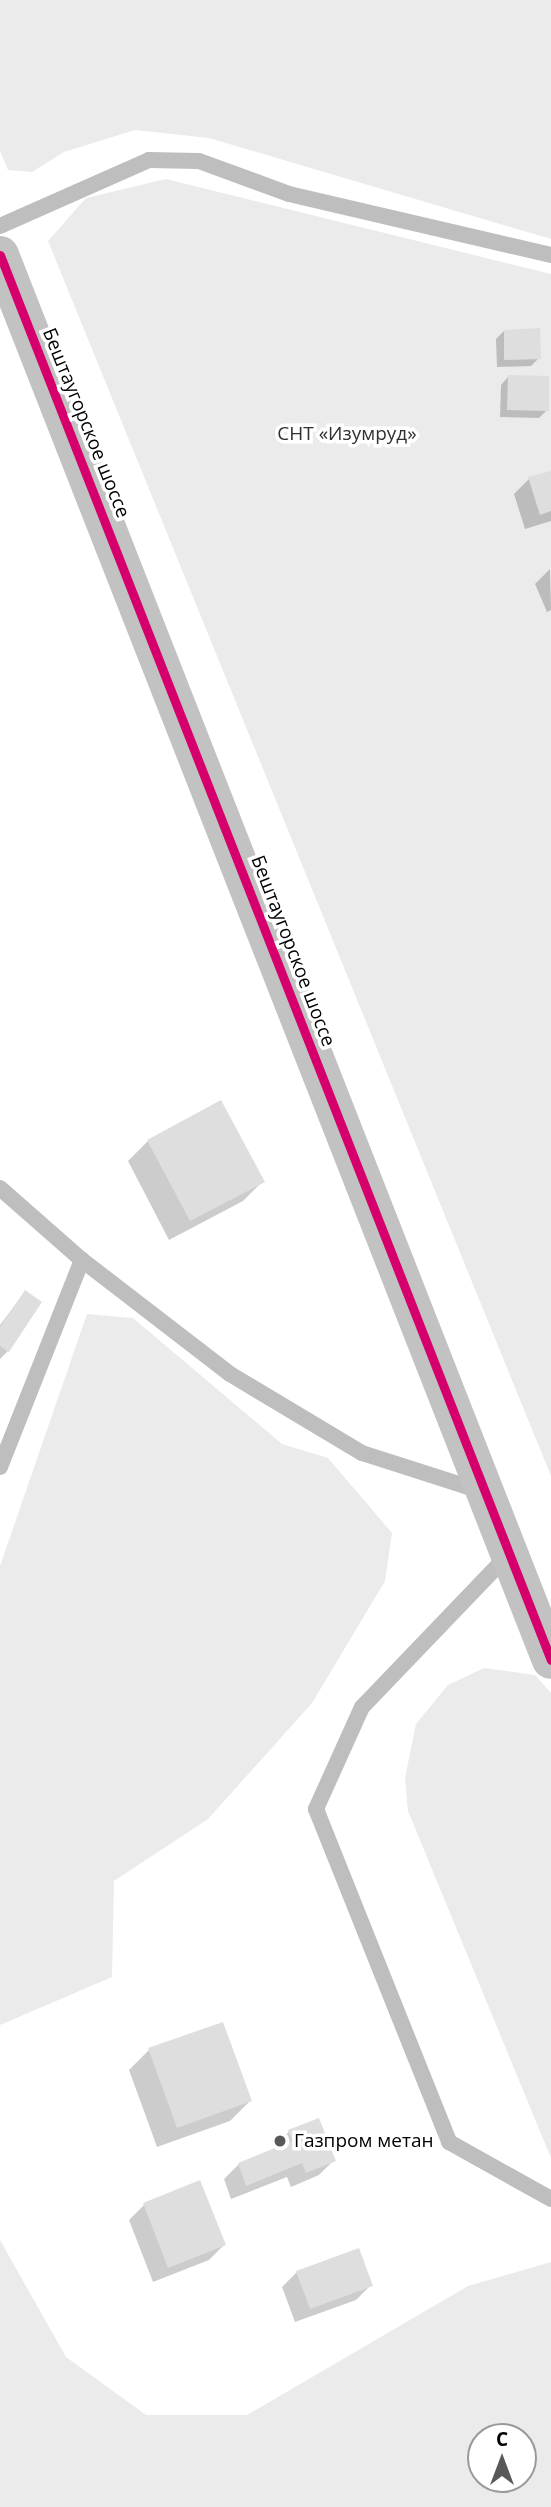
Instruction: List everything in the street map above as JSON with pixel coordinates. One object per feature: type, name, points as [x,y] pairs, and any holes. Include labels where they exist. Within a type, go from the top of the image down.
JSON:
[{"type":"street","name":"Бештаугорское шоссе","points":[[0,256],[551,1660]]},
{"type":"lane","points":[[0,226],[149,160],[199,161],[289,194],[551,255]]},
{"type":"lane","points":[[0,1188],[82,1260],[230,1374],[362,1453],[487,1493]]},
{"type":"lane","points":[[0,1467],[82,1260]]},
{"type":"lane","points":[[510,1553],[362,1707],[316,1809],[449,2142],[551,2199]]},
{"type":"green space","points":[[0,0],[551,0],[551,239],[209,138],[135,130],[64,152],[32,172],[8,170],[0,151]]},
{"type":"green space","name":"СНТ «Изумруд»","points":[[166,179],[551,274],[551,1476],[48,241],[86,198]]},
{"type":"green space","points":[[87,1314],[133,1318],[282,1444],[328,1458],[392,1533],[385,1581],[312,1703],[208,1819],[114,1881],[112,1977],[0,2025],[0,1566]]},
{"type":"green space","points":[[484,1668],[535,1675],[551,1693],[551,2158],[408,1811],[405,1778],[416,1724],[448,1685]]},
{"type":"green space","points":[[0,2240],[66,2357],[146,2415],[247,2415],[468,2286],[551,2262],[551,2507],[0,2507]]},
{"type":"building","points":[[540,328],[541,359],[504,360],[504,330]]},
{"type":"building","points":[[508,375],[549,376],[549,411],[507,410]]},
{"type":"building","points":[[551,471],[551,511],[540,515],[528,477]]},
{"type":"building","points":[[221,1100],[265,1182],[190,1221],[147,1140]]},
{"type":"building","points":[[25,1290],[42,1302],[9,1352],[0,1346],[0,1327]]},
{"type":"building","points":[[223,2022],[252,2101],[177,2128],[148,2048]]},
{"type":"building","points":[[319,2118],[336,2161],[306,2173],[302,2163],[246,2186],[238,2163],[292,2141],[288,2130]]},
{"type":"building","points":[[200,2180],[226,2245],[168,2268],[143,2203]]},
{"type":"building","points":[[359,2248],[373,2286],[310,2309],[296,2271]]},
{"type":"cycle path","points":[[0,255],[551,1660]]},
{"type":"place","name":"Газпром метан","points":[[280,2141]]}]
